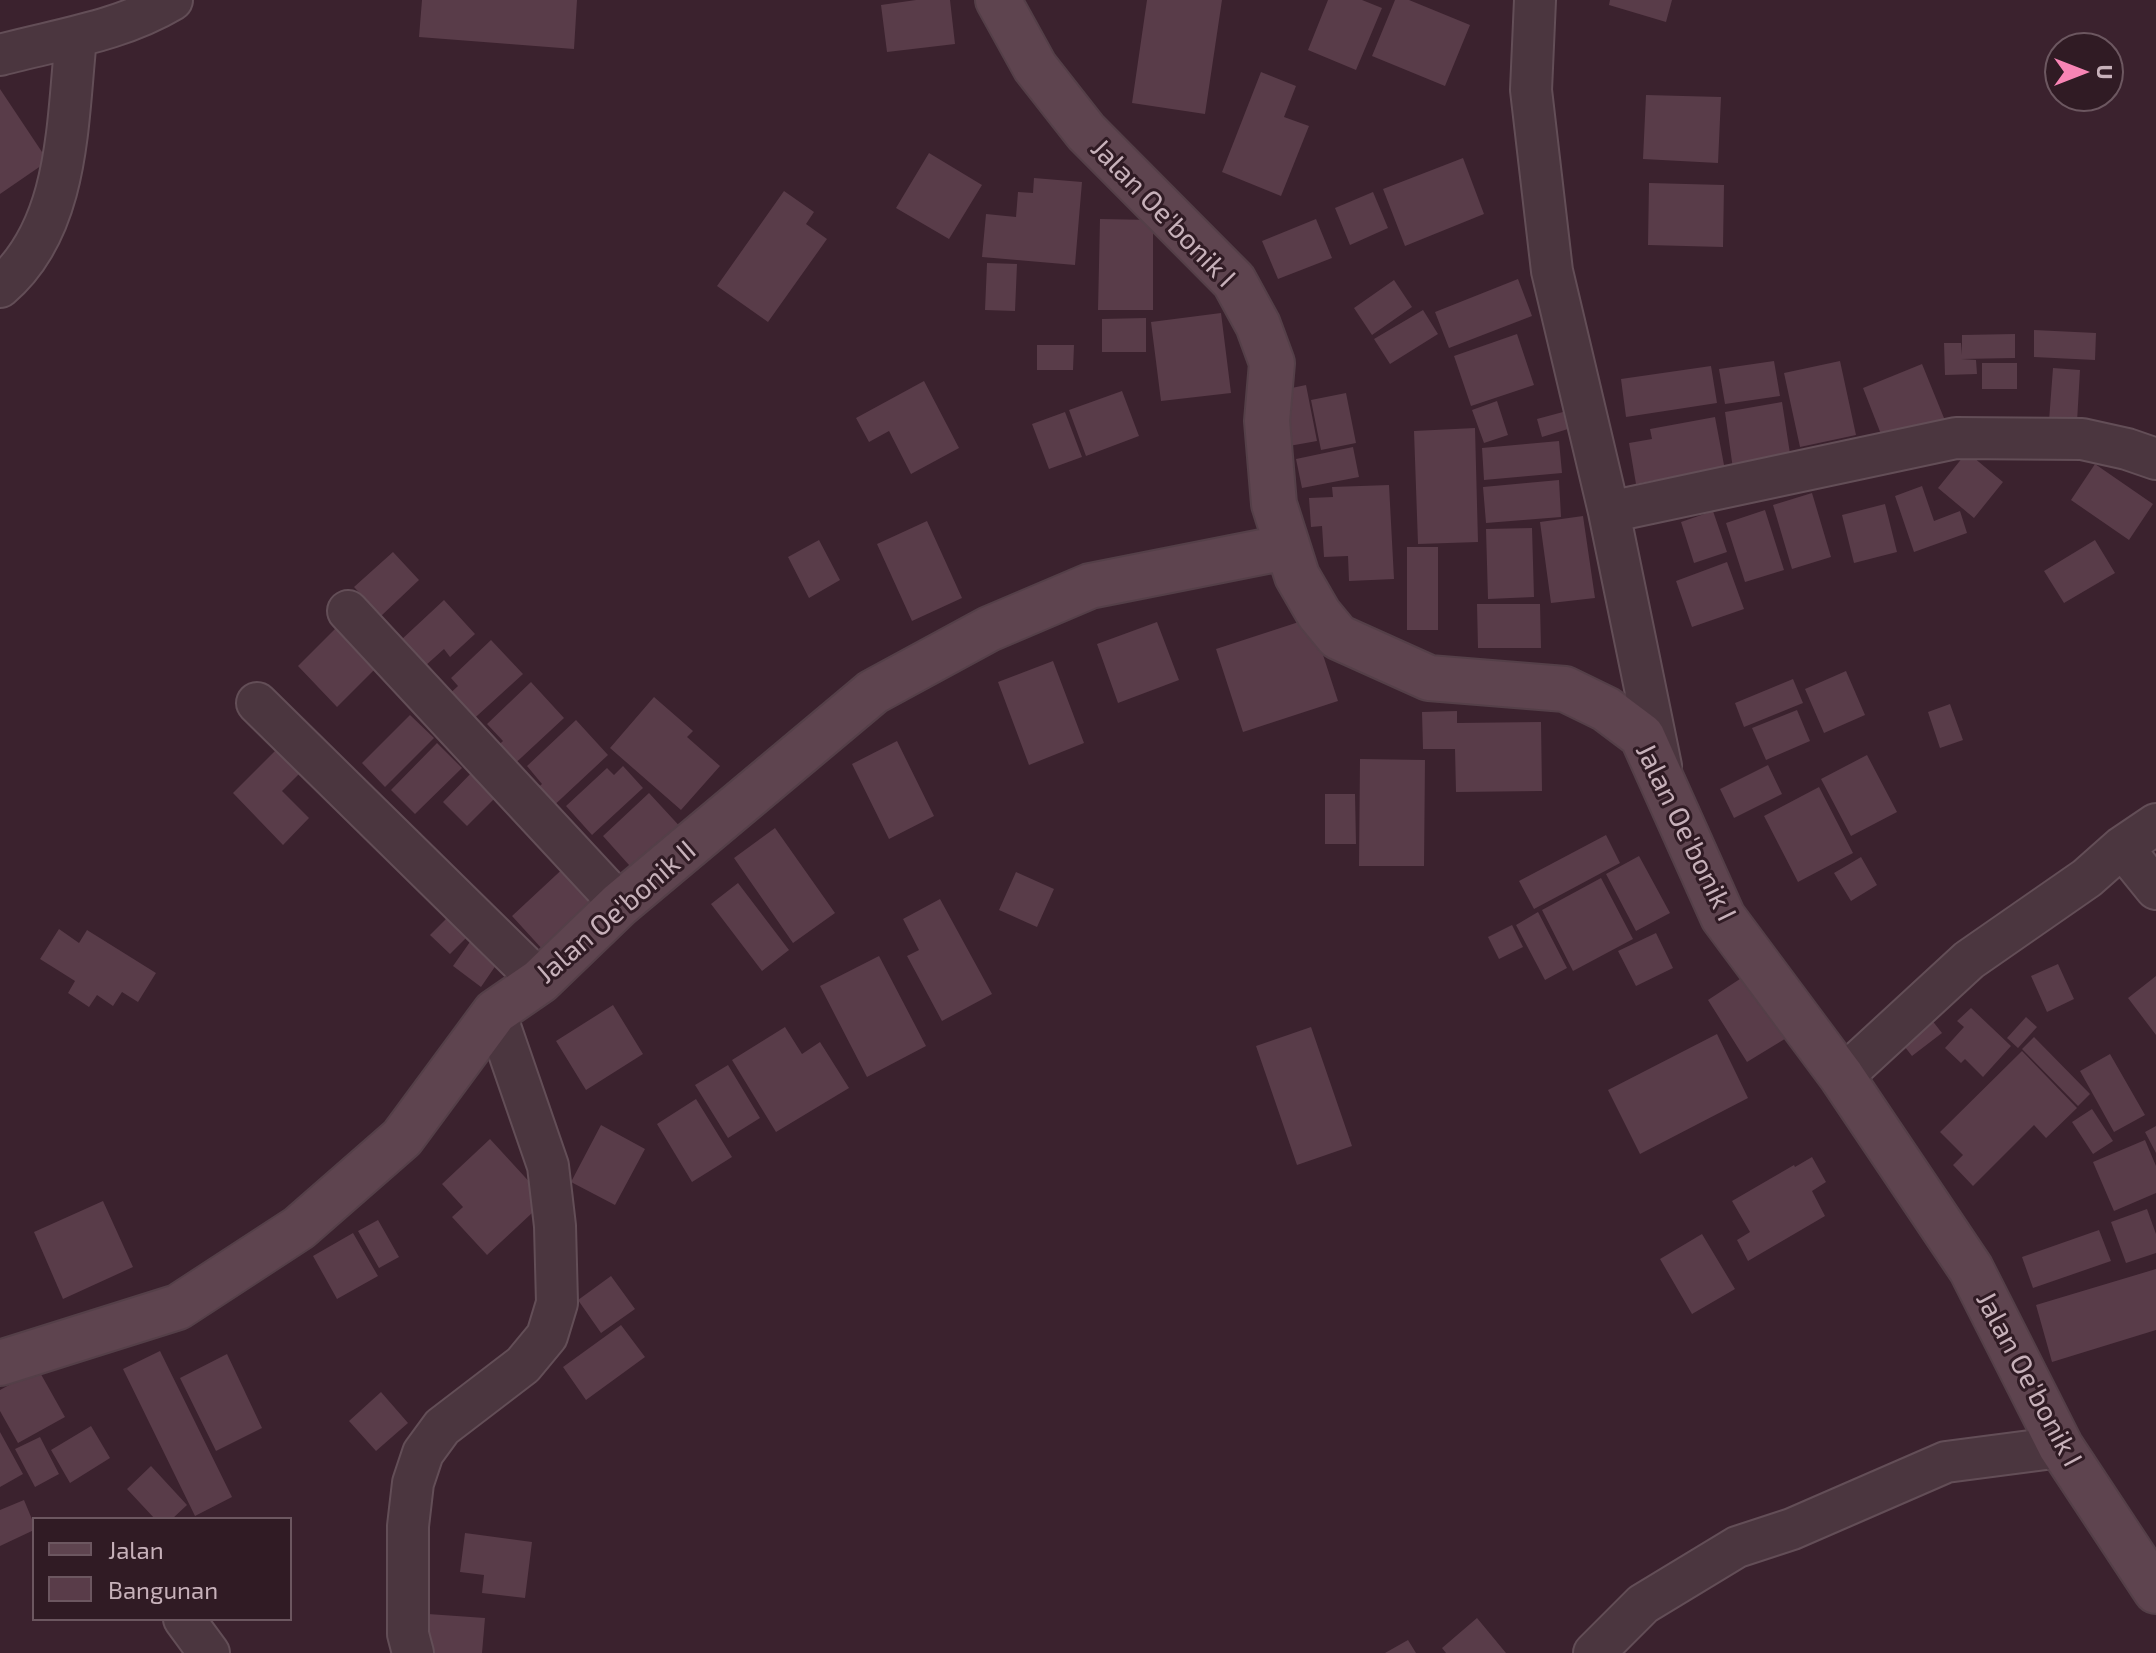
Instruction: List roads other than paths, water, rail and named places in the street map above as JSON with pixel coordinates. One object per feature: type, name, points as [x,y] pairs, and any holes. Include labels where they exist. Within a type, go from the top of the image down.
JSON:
[{"type":"street","points":[[0,55],[76,38],[145,16],[172,0]]},
{"type":"street","name":"Jalan Oe'bonik I","points":[[998,0],[1035,67],[1086,132],[1234,281],[1258,325],[1272,363],[1267,421],[1274,504],[1297,576],[1319,614],[1338,637],[1429,678],[1565,689],[1606,709],[1642,736],[1723,917],[1842,1077],[1971,1269],[2061,1447],[2156,1591]]},
{"type":"street","points":[[1535,0],[1531,90],[1552,271],[1609,512],[1665,786]]},
{"type":"street","points":[[0,287],[24,263],[38,243],[50,212],[65,132],[76,38]]},
{"type":"street","points":[[1609,512],[1956,438],[2082,439],[2156,459]]},
{"type":"street","name":"Jalan Oe'bonik II","points":[[0,1363],[178,1307],[299,1228],[402,1138],[495,1012],[540,981],[620,904],[873,692],[989,629],[1090,586],[1287,547]]},
{"type":"street","points":[[348,611],[620,904]]},
{"type":"street","points":[[257,703],[540,981]]},
{"type":"street","points":[[1842,1077],[1969,960],[2087,878],[2122,847],[2156,824]]},
{"type":"street","points":[[2122,847],[2156,889]]},
{"type":"street","points":[[413,1653],[408,1634],[408,1526],[413,1483],[423,1453],[442,1427],[523,1365],[547,1336],[557,1303],[555,1226],[548,1166],[495,1012]]},
{"type":"street","points":[[1594,1653],[1643,1604],[1737,1547],[1792,1529],[1946,1462],[2061,1447]]},
{"type":"street","points":[[185,1621],[209,1653]]}]
